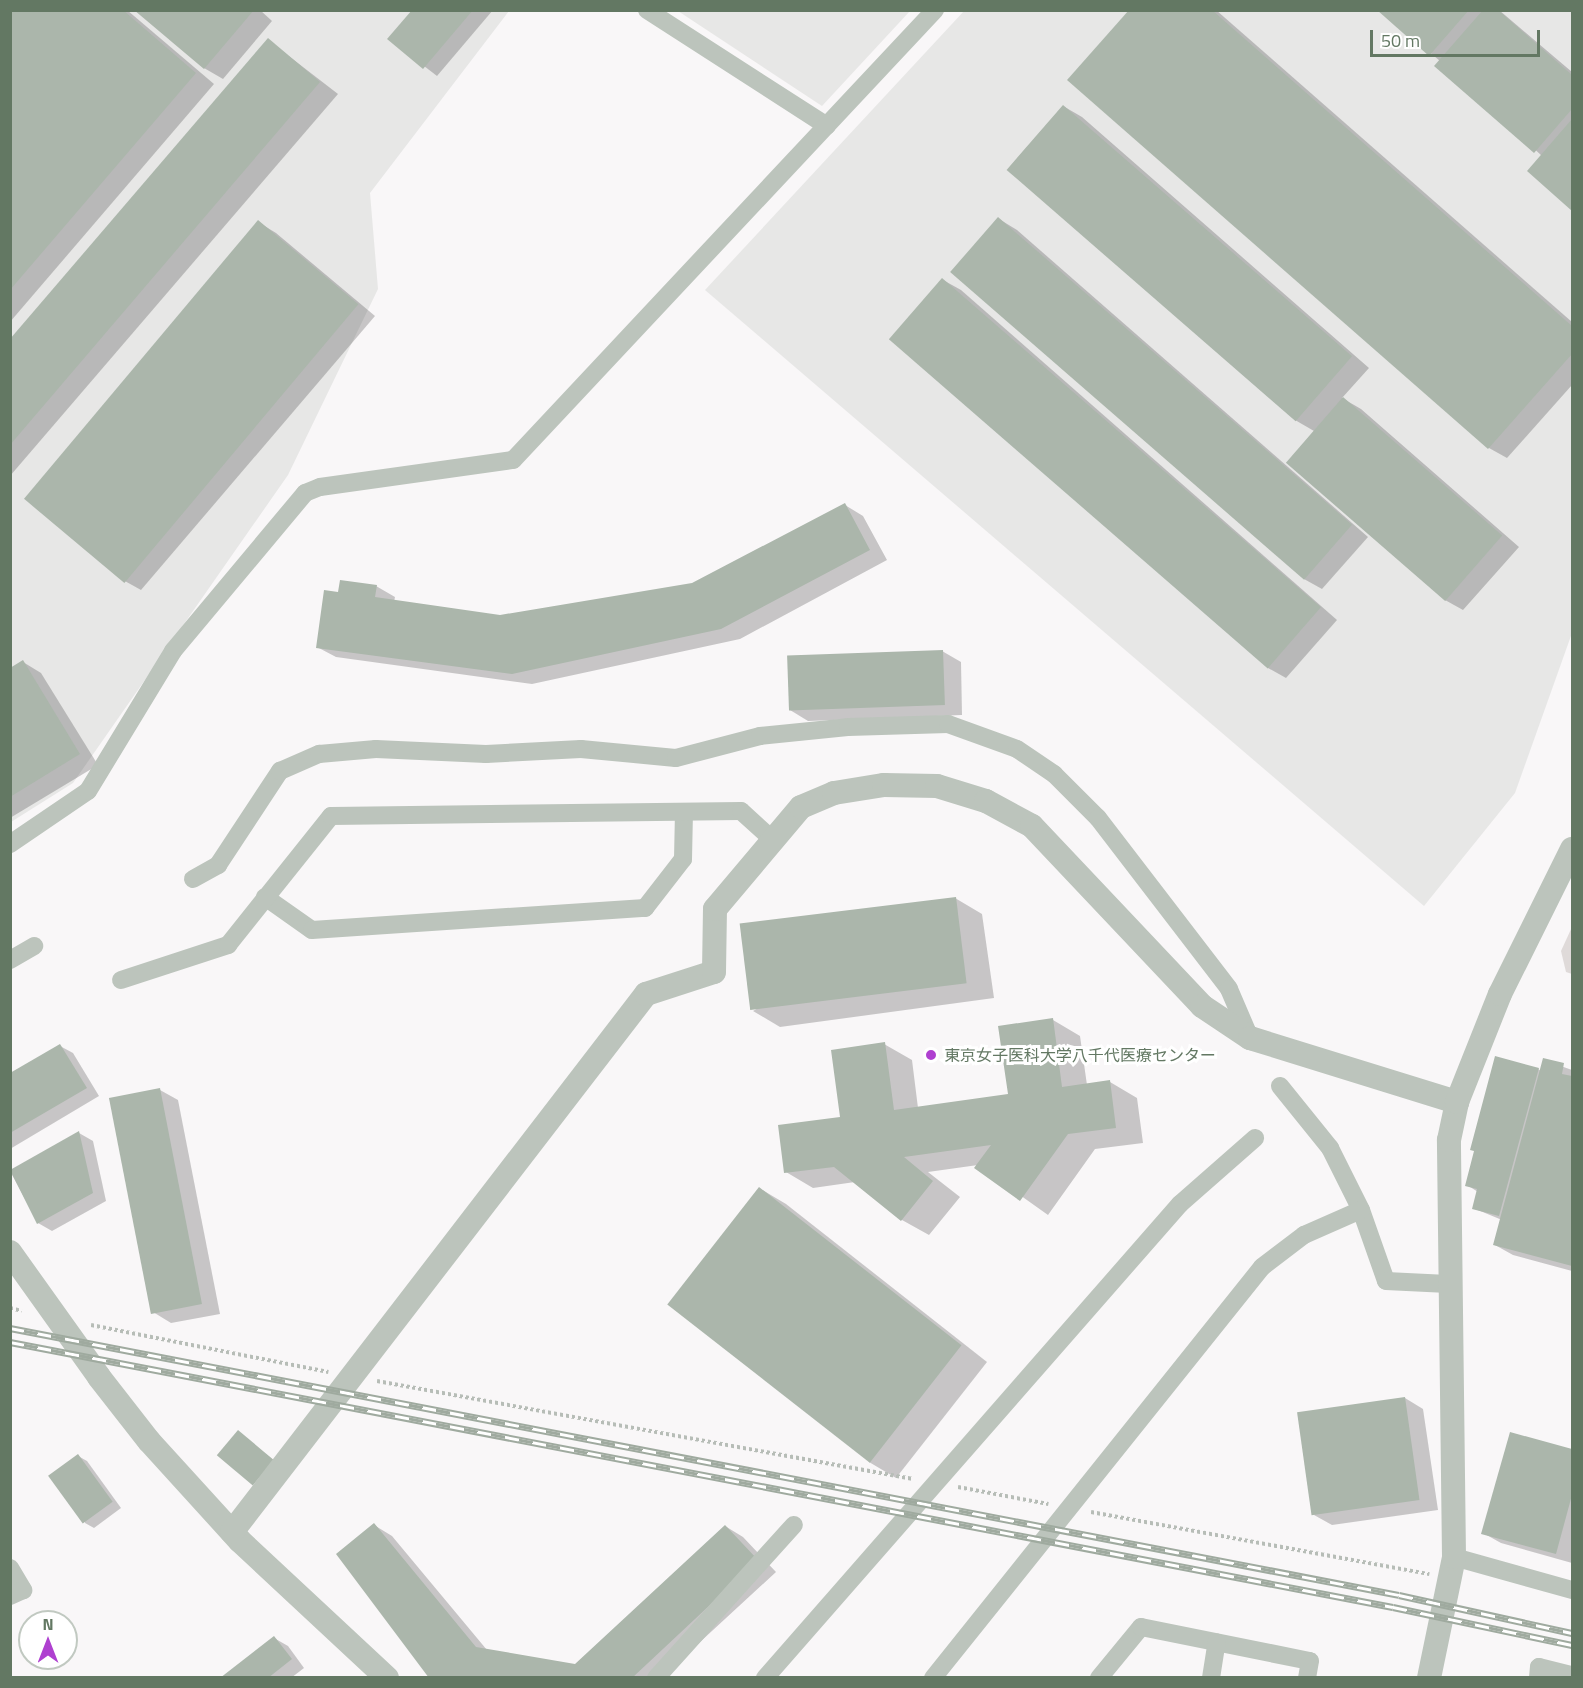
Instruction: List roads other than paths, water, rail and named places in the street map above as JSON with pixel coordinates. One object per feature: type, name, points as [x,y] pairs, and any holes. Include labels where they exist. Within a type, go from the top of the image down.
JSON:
[{"type":"street","points":[[647,10],[827,126]]},
{"type":"street","points":[[10,844],[88,791],[173,651],[305,493],[320,487],[513,460],[935,10]]},
{"type":"street","points":[[193,879],[218,865],[280,771],[319,754],[376,749],[486,754],[581,749],[676,758],[760,736],[869,725],[948,724],[1017,749],[1054,774],[1098,818],[1229,989],[1250,1038]]},
{"type":"street","points":[[232,1533],[646,994],[714,972],[715,909],[801,807],[834,793],[884,785],[937,786],[986,801],[1032,826],[1202,1006],[1250,1038],[1457,1102]]},
{"type":"street","points":[[121,980],[228,945],[331,816],[741,811],[773,840]]},
{"type":"street","points":[[265,897],[312,930],[645,908],[683,859],[684,812]]},
{"type":"street","points":[[1430,1677],[1452,1568],[1448,1151],[1457,1102],[1500,994],[1572,849]]},
{"type":"street","points":[[10,960],[34,946]]},
{"type":"street","points":[[1280,1086],[1330,1148],[1360,1210],[1386,1281],[1448,1284]]},
{"type":"street","points":[[765,1677],[1180,1204],[1255,1138]]},
{"type":"street","points":[[933,1677],[1072,1508],[1262,1267],[1304,1235],[1360,1210]]},
{"type":"street","points":[[12,1258],[149,1441],[232,1533],[387,1677]]},
{"type":"street","points":[[656,1677],[794,1525]]},
{"type":"street","points":[[10,1568],[22,1590],[10,1596]]},
{"type":"street","points":[[1452,1568],[1572,1590]]},
{"type":"street","points":[[1100,1677],[1141,1627],[1310,1661],[1308,1677]]},
{"type":"street","points":[[1210,1677],[1217,1642]]},
{"type":"street","points":[[1538,1677],[1539,1667],[1572,1675]]},
{"type":"railway","points":[[10,1328],[1399,1595],[1572,1633]]},
{"type":"railway","points":[[10,1342],[1393,1607],[1572,1645]]},
{"type":"place","name":"東京女子医科大学八千代医療センター","points":[[931,1055]]}]
